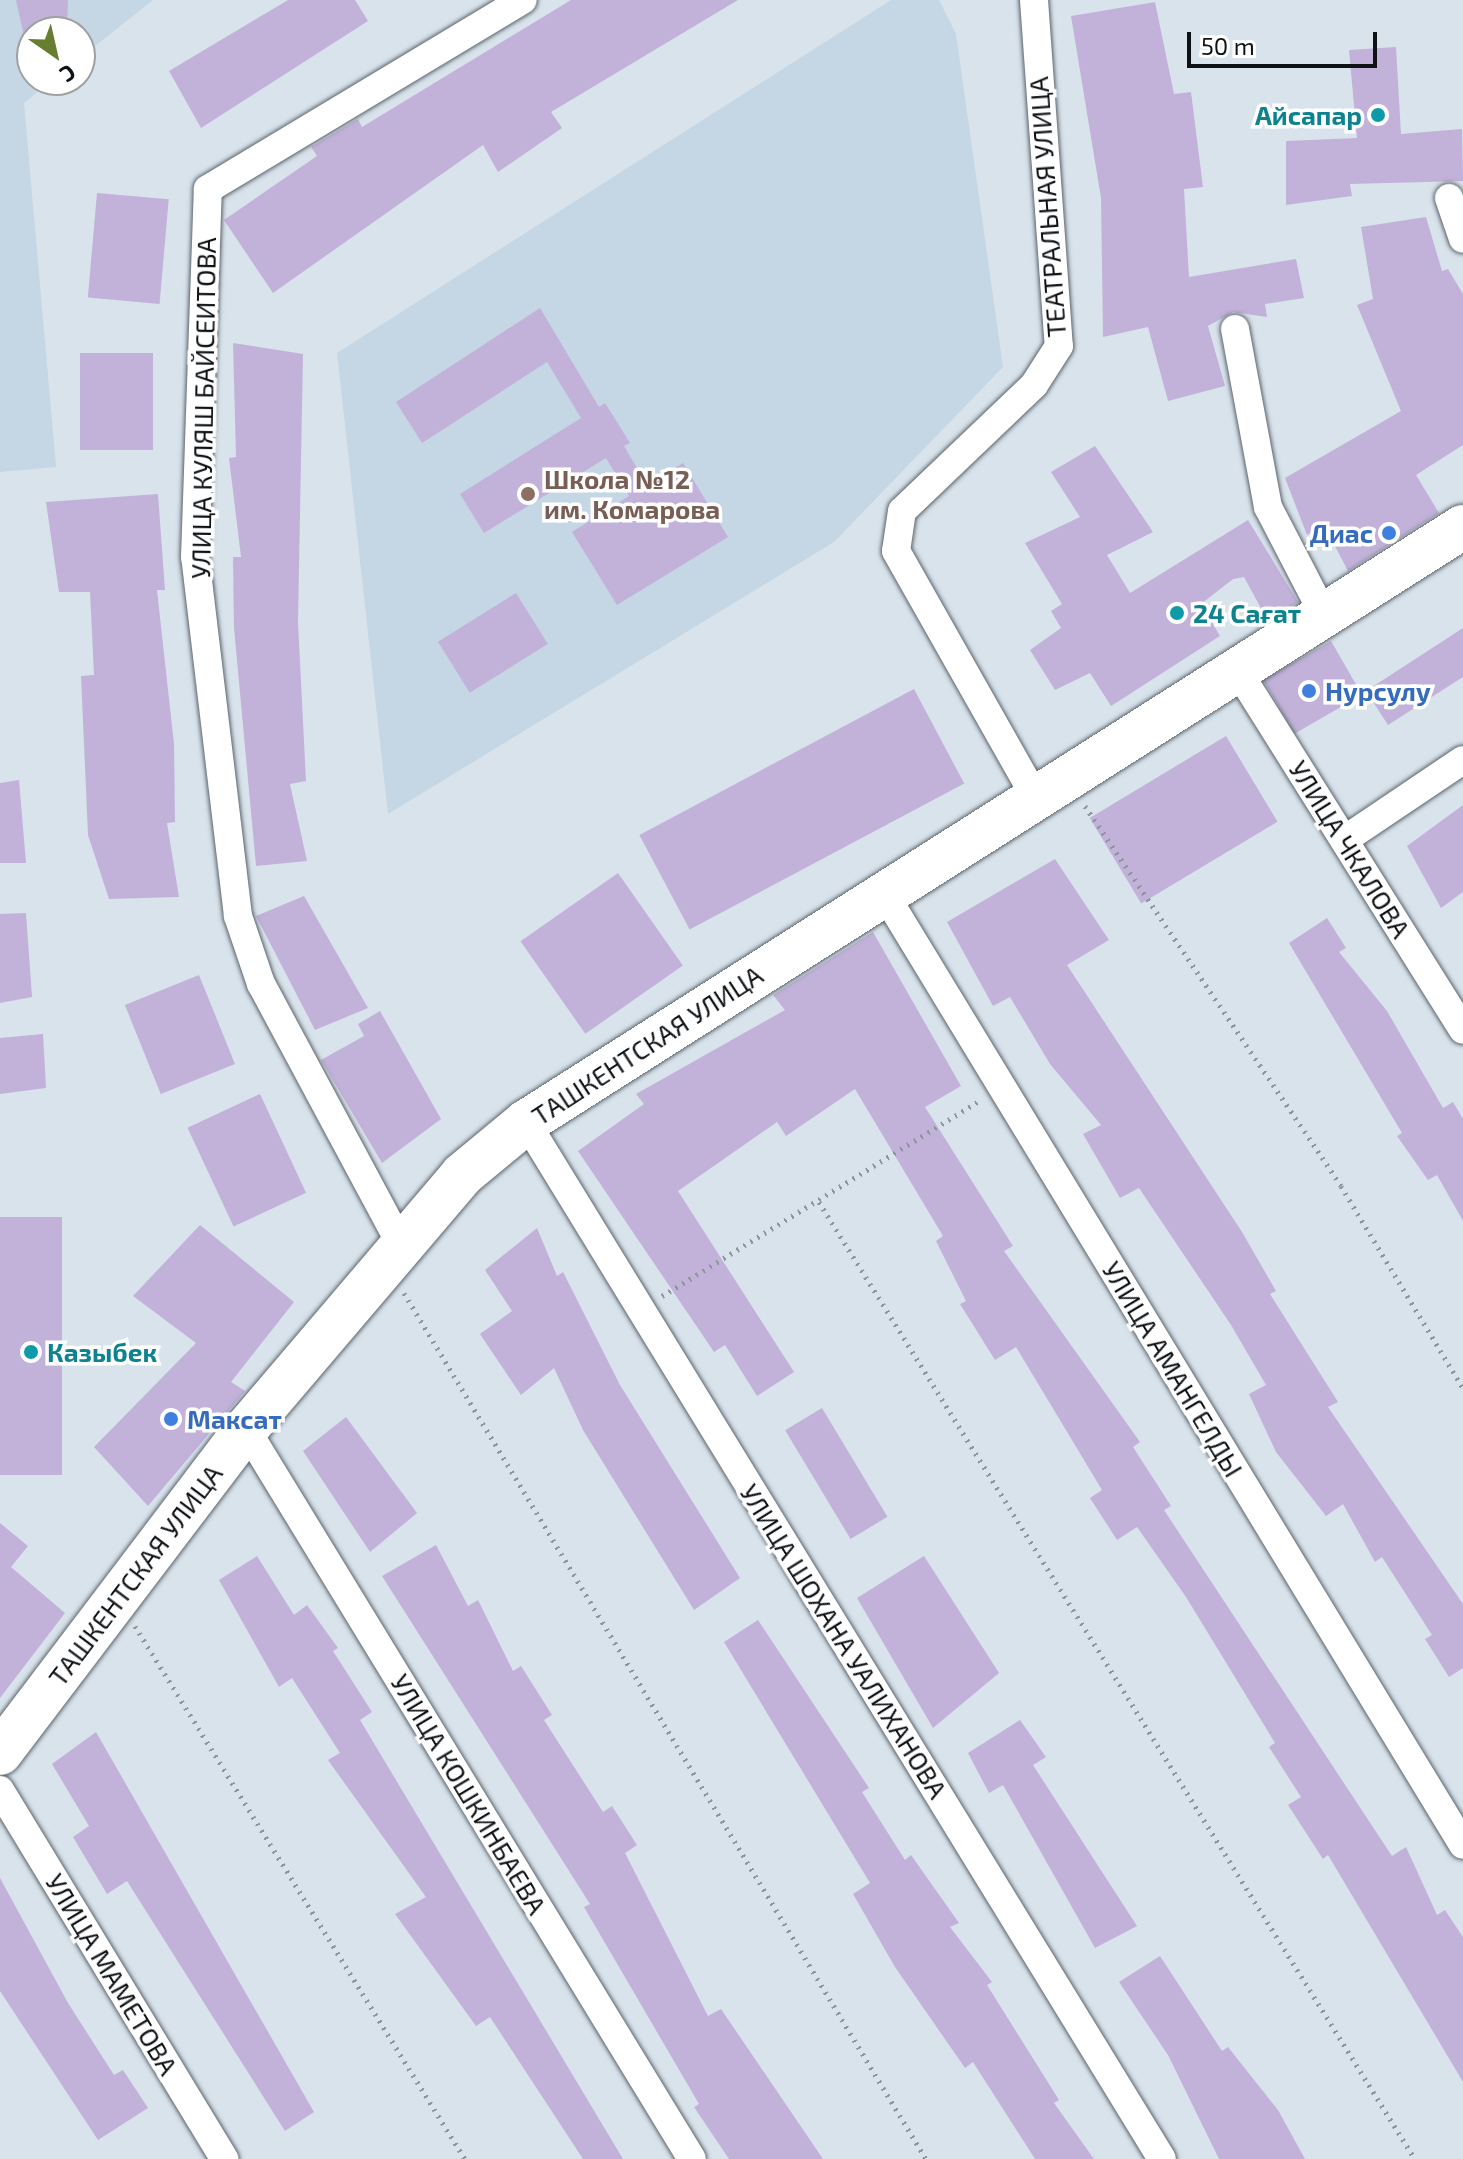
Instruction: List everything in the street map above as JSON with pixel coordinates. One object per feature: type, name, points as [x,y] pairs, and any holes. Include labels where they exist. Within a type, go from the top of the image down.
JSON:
[{"type":"main road","name":"ТАШКЕНТСКАЯ УЛИЦА","points":[[0,1753],[246,1429],[392,1251],[526,1122],[1049,785],[1463,527]]},
{"type":"street","name":"УЛИЦА КУЛЯШ БАЙСЕИТОВА","points":[[392,1251],[261,984],[238,916],[195,557],[208,189],[523,0]]},
{"type":"street","name":"ТЕАТРАЛЬНАЯ УЛИЦА","points":[[1034,0],[1059,346],[1034,385],[902,511],[896,551],[1049,785]]},
{"type":"street","points":[[1449,198],[1463,239]]},
{"type":"street","points":[[1235,329],[1268,507],[1324,615]]},
{"type":"street","name":"УЛИЦА ЧКАЛОВА","points":[[1236,668],[1463,1030]]},
{"type":"street","points":[[1344,840],[1463,760]]},
{"type":"street","name":"УЛИЦА АМАНГЕЛДЫ","points":[[884,893],[1463,1845]]},
{"type":"street","name":"УЛИЦА ШОХАНА УАЛИХАНОВА","points":[[526,1122],[1162,2159]]},
{"type":"street","name":"УЛИЦА КОШКИНБАЕВА","points":[[246,1429],[692,2159]]},
{"type":"street","name":"УЛИЦА МАМЕТОВА","points":[[0,1790],[224,2159]]},
{"type":"path","points":[[1049,785],[1341,1186],[1463,1388]]},
{"type":"path","points":[[641,1309],[1001,1087]]},
{"type":"path","points":[[819,1202],[1415,2159]]},
{"type":"path","points":[[392,1251],[926,2159]]},
{"type":"path","points":[[116,1600],[465,2159]]},
{"type":"shaded area","points":[[0,0],[153,0],[96,45],[96,16],[16,16],[16,96],[33,96],[24,103],[56,467],[0,472]]},
{"type":"shaded area","points":[[891,0],[939,0],[956,34],[1003,367],[834,542],[388,814],[337,353]]},
{"type":"building","points":[[16,0],[68,0],[67,16],[20,16]]},
{"type":"building","points":[[288,0],[355,0],[368,21],[201,128],[169,71]]},
{"type":"building","points":[[571,0],[738,0],[551,112],[562,128],[498,172],[483,145],[273,293],[224,220],[317,156],[311,147],[358,119],[362,127]]},
{"type":"building","points":[[1155,2],[1174,94],[1191,92],[1203,187],[1184,189],[1189,277],[1296,259],[1304,298],[1265,304],[1267,317],[1233,312],[1208,326],[1225,386],[1168,401],[1148,327],[1103,337],[1101,198],[1071,16]]},
{"type":"building","points":[[1396,47],[1401,134],[1462,129],[1463,181],[1350,184],[1352,196],[1286,205],[1286,141],[1357,138],[1349,50]]},
{"type":"building","points":[[97,193],[169,199],[160,304],[88,298]]},
{"type":"building","points":[[1426,217],[1442,271],[1448,269],[1463,294],[1463,445],[1416,475],[1439,513],[1348,571],[1324,525],[1307,535],[1285,478],[1401,411],[1357,305],[1373,299],[1361,227]]},
{"type":"building","points":[[540,308],[599,407],[605,403],[630,443],[624,446],[647,485],[683,463],[728,537],[617,605],[572,532],[629,496],[606,458],[484,533],[460,494],[581,418],[547,362],[422,443],[396,402]]},
{"type":"building","points":[[233,343],[303,354],[298,622],[306,781],[290,784],[307,861],[256,866],[234,628],[233,557],[241,557],[229,458],[236,457]]},
{"type":"building","points":[[80,353],[153,353],[153,450],[80,450]]},
{"type":"building","points":[[1095,446],[1153,532],[1107,555],[1130,593],[1248,520],[1298,602],[1268,621],[1244,577],[1233,579],[1201,604],[1220,636],[1111,706],[1090,673],[1055,690],[1030,650],[1061,628],[1051,611],[1062,604],[1025,543],[1080,517],[1051,472]]},
{"type":"building","points":[[158,494],[165,590],[157,590],[174,744],[175,822],[167,823],[179,897],[109,899],[88,835],[81,676],[94,675],[90,592],[59,592],[46,502]]},
{"type":"building","points":[[516,593],[548,644],[470,693],[438,642]]},
{"type":"building","points":[[1463,628],[1463,677],[1388,725],[1366,691]]},
{"type":"building","name":"Нурсулу","points":[[1331,641],[1362,695],[1294,734],[1263,680]]},
{"type":"building","points":[[914,689],[964,783],[690,929],[639,835]]},
{"type":"building","points":[[1226,736],[1278,822],[1141,904],[1090,818]]},
{"type":"building","points":[[19,780],[26,863],[0,863],[0,783]]},
{"type":"building","points":[[1463,805],[1463,892],[1441,908],[1407,846]]},
{"type":"building","points":[[1055,859],[1109,940],[1067,965],[1242,1232],[1276,1291],[1270,1294],[1338,1402],[1328,1407],[1463,1604],[1463,1668],[1449,1677],[1425,1639],[1432,1635],[1382,1557],[1375,1562],[1343,1504],[1326,1516],[1276,1452],[1249,1394],[1266,1385],[1231,1325],[1139,1188],[1120,1198],[1083,1134],[1101,1125],[1050,1064],[1010,997],[993,1006],[947,922]]},
{"type":"building","points":[[618,873],[683,966],[585,1034],[521,941]]},
{"type":"building","points":[[304,896],[368,1008],[315,1030],[256,916]]},
{"type":"building","points":[[26,913],[32,997],[0,1003],[0,914]]},
{"type":"building","points":[[1327,918],[1346,948],[1339,952],[1387,1011],[1443,1108],[1453,1102],[1463,1119],[1463,1221],[1437,1175],[1428,1180],[1397,1136],[1402,1133],[1289,943]]},
{"type":"building","points":[[873,932],[961,1086],[925,1107],[1013,1246],[1004,1251],[1140,1442],[1133,1447],[1171,1506],[1164,1510],[1392,1856],[1406,1847],[1437,1915],[1445,1910],[1463,1937],[1463,2082],[1328,1855],[1323,1859],[1288,1805],[1301,1797],[1269,1747],[1275,1743],[1186,1597],[1137,1527],[1117,1540],[1090,1498],[1102,1490],[1016,1347],[995,1360],[960,1304],[966,1301],[936,1241],[943,1236],[855,1089],[786,1136],[777,1122],[678,1191],[794,1372],[757,1396],[725,1345],[714,1352],[578,1151],[644,1104],[636,1094],[785,1010],[773,995]]},
{"type":"building","points":[[199,975],[235,1064],[161,1094],[125,1005]]},
{"type":"building","points":[[380,1011],[441,1119],[382,1163],[321,1060],[364,1036],[358,1024]]},
{"type":"building","points":[[43,1034],[46,1088],[0,1094],[0,1038]]},
{"type":"building","points":[[260,1094],[306,1193],[234,1227],[187,1128]]},
{"type":"building","name":"Казыбек","points":[[0,1217],[62,1217],[62,1475],[0,1475]]},
{"type":"building","points":[[200,1225],[294,1302],[231,1382],[245,1391],[148,1506],[94,1447],[196,1343],[133,1296]]},
{"type":"building","points":[[537,1228],[557,1276],[563,1272],[620,1385],[740,1578],[694,1610],[583,1430],[554,1368],[521,1395],[480,1334],[512,1311],[485,1270]]},
{"type":"building","points":[[822,1408],[887,1517],[851,1539],[785,1430]]},
{"type":"building","points":[[346,1417],[417,1513],[370,1552],[303,1451]]},
{"type":"building","points":[[0,1523],[28,1546],[11,1567],[65,1613],[0,1698]]},
{"type":"building","points":[[436,1545],[468,1606],[478,1600],[513,1671],[521,1666],[552,1715],[544,1720],[603,1812],[612,1806],[637,1845],[625,1853],[708,2016],[721,2009],[823,2159],[729,2159],[694,2107],[699,2104],[584,1907],[590,1904],[382,1576]]},
{"type":"building","points":[[257,1556],[294,1615],[307,1605],[338,1648],[333,1651],[372,1712],[360,1720],[623,2159],[583,2159],[490,2017],[476,2026],[395,1914],[426,1897],[328,1760],[340,1753],[292,1678],[279,1687],[219,1580]]},
{"type":"building","points":[[924,1556],[999,1673],[933,1728],[857,1598]]},
{"type":"building","points":[[758,1620],[869,1788],[862,1792],[905,1860],[911,1855],[959,1923],[950,1927],[992,1982],[987,1985],[1059,2100],[1054,2103],[1094,2159],[1035,2159],[973,2062],[965,2068],[895,1967],[853,1894],[870,1883],[724,1642]]},
{"type":"building","points":[[1020,1720],[1046,1757],[1033,1765],[1137,1926],[1095,1948],[1003,1785],[989,1793],[968,1753]]},
{"type":"building","points":[[96,1732],[314,2112],[285,2131],[127,1881],[107,1894],[73,1837],[89,1826],[52,1764]]},
{"type":"building","points":[[0,1878],[68,2003],[114,2075],[123,2070],[148,2108],[98,2140],[0,1991]]},
{"type":"building","points":[[1160,1956],[1222,2051],[1228,2047],[1278,2110],[1305,2159],[1219,2159],[1168,2055],[1119,1982]]},
{"type":"place","name":"Айсапар","points":[[1378,115]]},
{"type":"place","name":"Школа №12 им. Комарова","points":[[528,494]]},
{"type":"place","name":"Диас","points":[[1389,533]]},
{"type":"place","name":"24 Сағат","points":[[1177,613]]},
{"type":"place","name":"Нурсулу","points":[[1309,691]]},
{"type":"place","name":"Казыбек","points":[[31,1352]]},
{"type":"place","name":"Максат","points":[[171,1419]]}]
